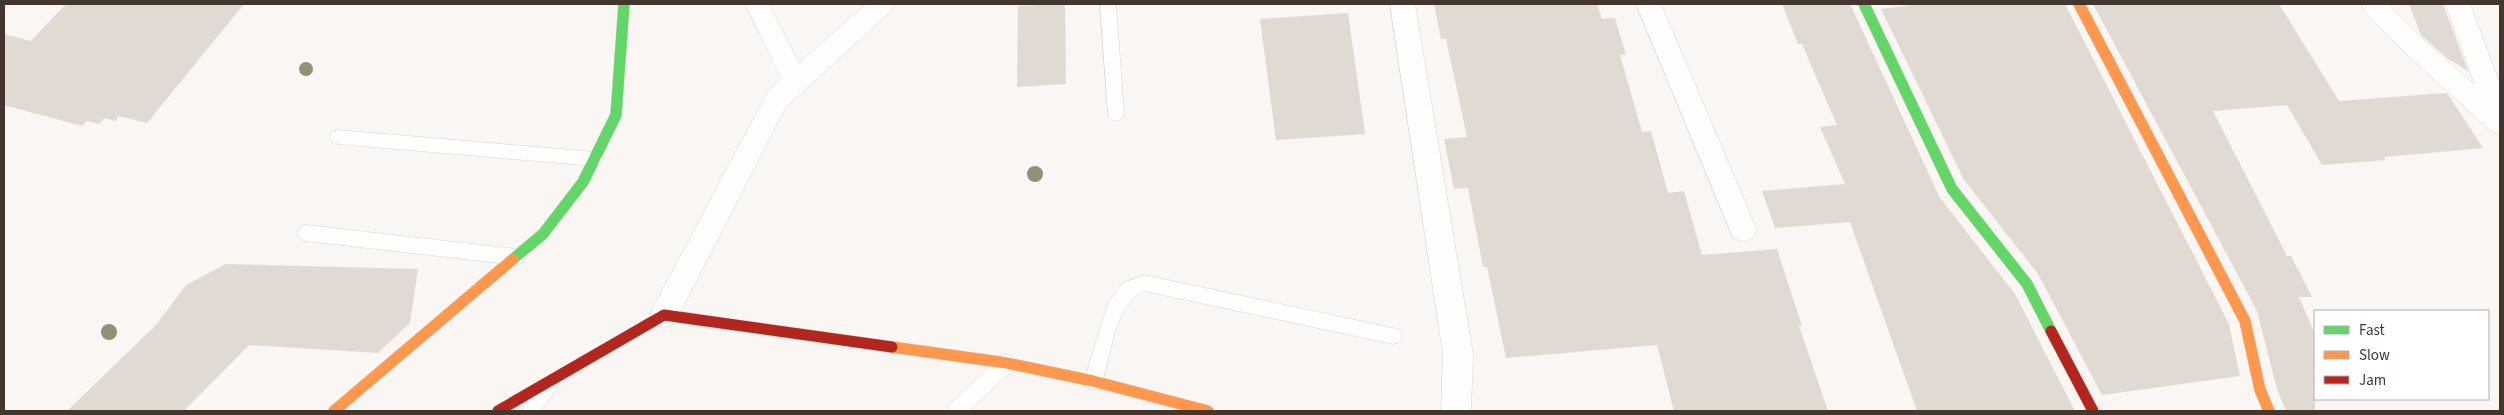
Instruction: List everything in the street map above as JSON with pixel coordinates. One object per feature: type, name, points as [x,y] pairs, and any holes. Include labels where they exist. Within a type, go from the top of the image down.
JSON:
[{"type":"street","points":[[334,411],[543,234],[582,182],[616,114],[624,4]]},
{"type":"street","points":[[757,4],[796,82]]},
{"type":"street","points":[[498,411],[664,315],[777,99],[882,4]]},
{"type":"street","points":[[1402,4],[1458,354],[1456,411]]},
{"type":"street","points":[[1648,4],[1743,230]]},
{"type":"street","points":[[1864,4],[1952,189],[2027,284],[2093,411]]},
{"type":"street","points":[[2079,4],[2245,321],[2260,390],[2269,411]]},
{"type":"street","points":[[2373,4],[2414,46],[2500,123]]},
{"type":"street","points":[[2458,4],[2500,118]]},
{"type":"street","points":[[664,315],[1007,362],[1093,381],[1206,411]]},
{"type":"lane","points":[[1108,4],[1116,114]]},
{"type":"lane","points":[[338,137],[595,159]]},
{"type":"lane","points":[[306,233],[516,257]]},
{"type":"lane","points":[[1093,381],[1114,309],[1129,289],[1144,283],[1393,336]]},
{"type":"lane","points":[[956,411],[1007,362]]},
{"type":"lane","points":[[530,411],[555,379]]},
{"type":"building","points":[[66,4],[244,4],[147,123],[119,116],[115,121],[105,118],[99,124],[87,121],[82,126],[4,105],[4,34],[31,41]]},
{"type":"building","points":[[1065,4],[1066,84],[1017,87],[1018,6]]},
{"type":"building","points":[[1434,4],[1597,4],[1602,19],[1615,18],[1626,55],[1620,55],[1642,132],[1651,131],[1668,193],[1684,191],[1702,255],[1777,249],[1802,326],[1799,326],[1828,411],[1674,411],[1657,345],[1506,358],[1487,267],[1483,267],[1468,188],[1454,189],[1444,139],[1467,137],[1446,39],[1441,39]]},
{"type":"building","points":[[1782,4],[1850,4],[1940,198],[2015,294],[2075,411],[1917,411],[1850,222],[1775,228],[1762,191],[1845,184],[1820,127],[1837,125],[1802,44],[1798,44]]},
{"type":"building","points":[[1920,4],[2065,4],[2229,324],[2240,376],[2102,395],[2038,274],[1964,180],[1881,9]]},
{"type":"building","points":[[2093,4],[2279,4],[2339,101],[2447,93],[2483,148],[2384,157],[2386,160],[2322,165],[2287,105],[2213,111],[2287,256],[2291,256],[2312,297],[2299,297],[2314,332],[2315,411],[2286,411],[2277,389],[2257,311]]},
{"type":"building","points":[[2409,4],[2443,4],[2468,71],[2447,58],[2421,35]]},
{"type":"building","points":[[1348,13],[1365,134],[1276,140],[1260,19]]},
{"type":"building","points":[[226,264],[418,269],[410,323],[378,353],[249,345],[184,411],[67,411],[156,325],[186,285]]},
{"type":"traffic: fast","points":[[513,259],[543,234],[583,182],[616,115],[624,4]]},
{"type":"traffic: fast","points":[[1864,4],[1952,189],[2027,284],[2051,331]]},
{"type":"traffic: slow","points":[[2079,4],[2245,321],[2260,390],[2269,411]]},
{"type":"traffic: slow","points":[[334,411],[513,259]]},
{"type":"traffic: slow","points":[[892,347],[1007,363],[1093,381],[1208,411]]},
{"type":"traffic: jam","points":[[498,411],[664,315],[892,347]]},
{"type":"traffic: jam","points":[[2051,331],[2093,411]]}]
